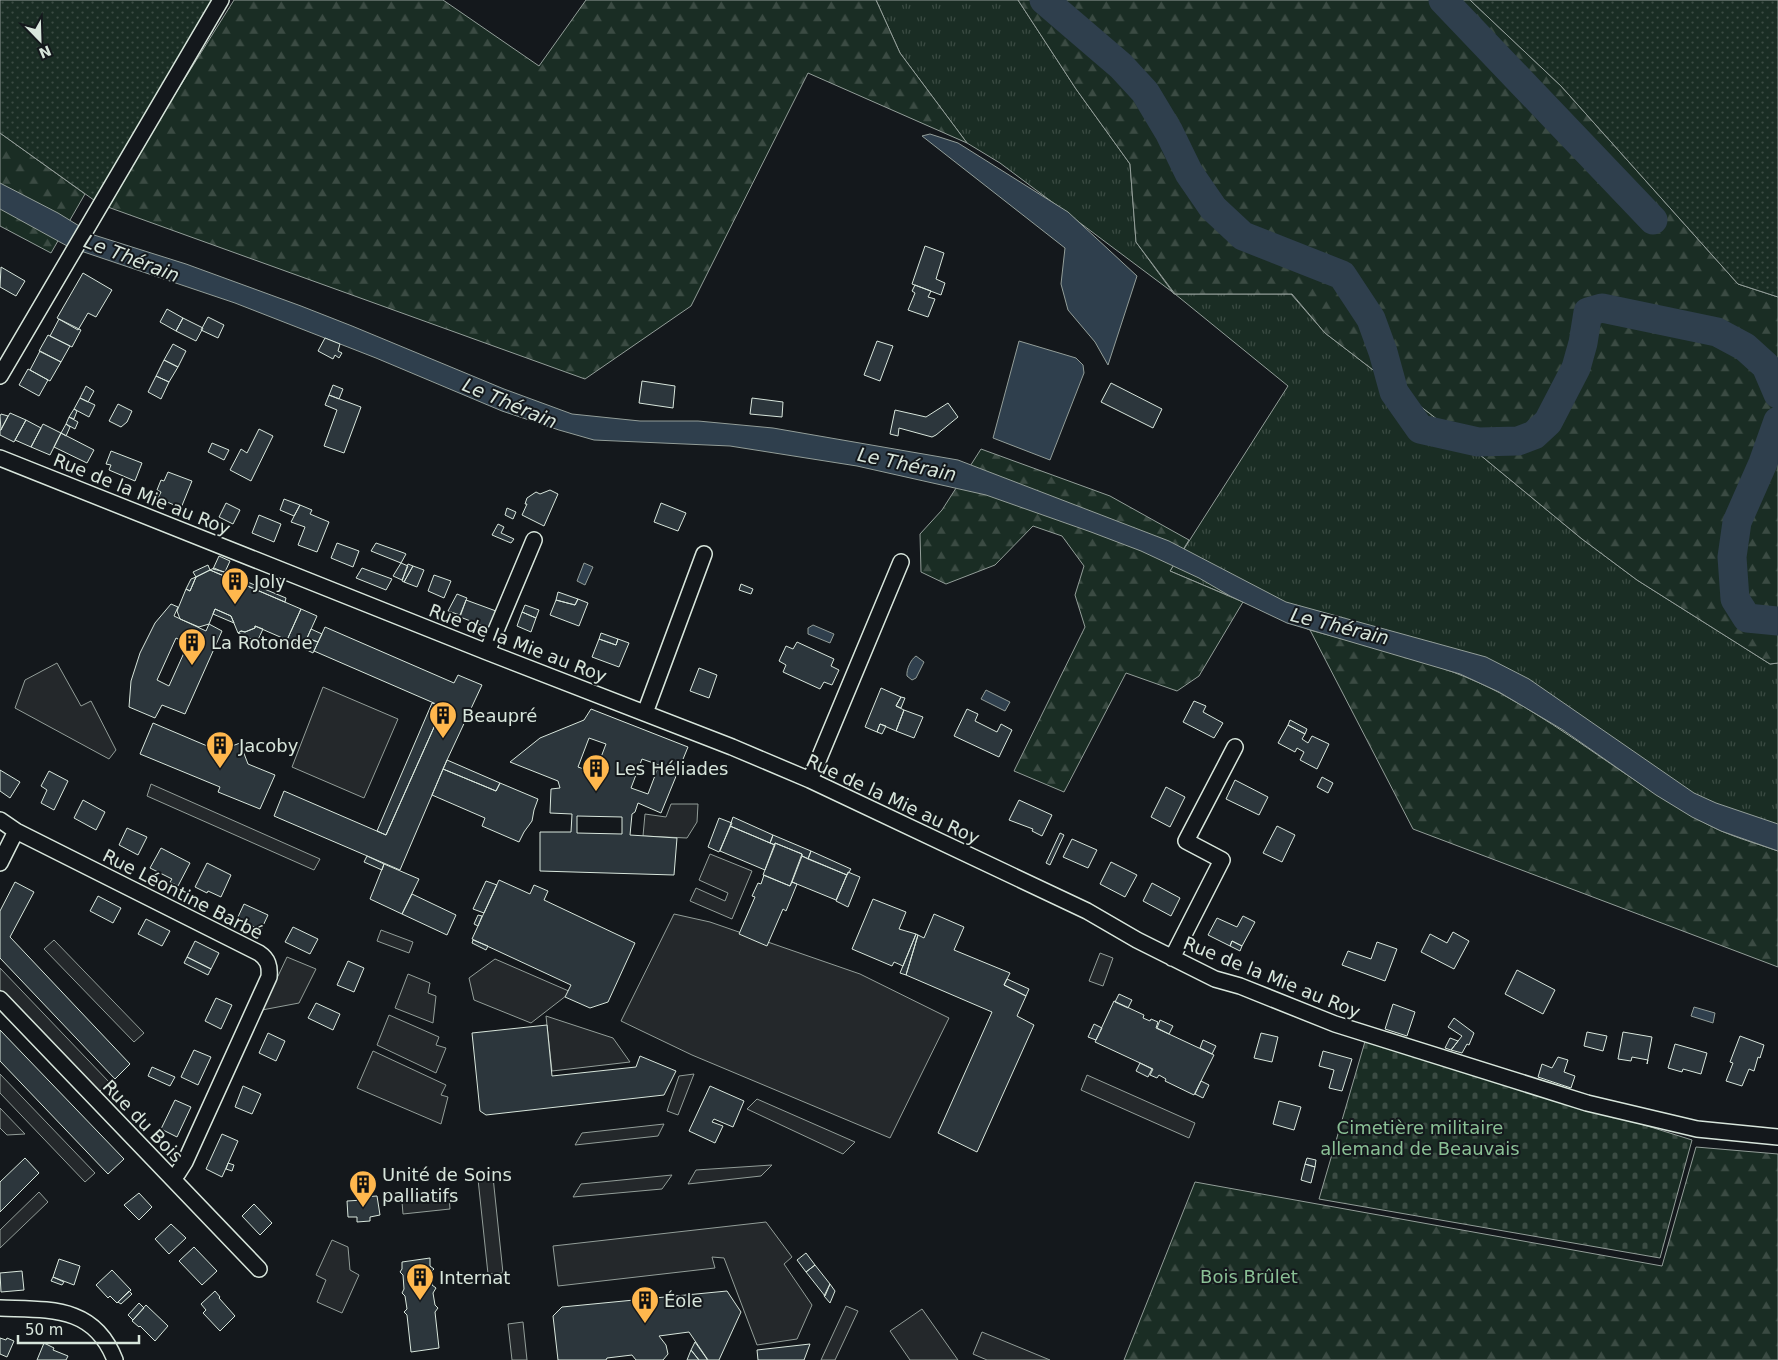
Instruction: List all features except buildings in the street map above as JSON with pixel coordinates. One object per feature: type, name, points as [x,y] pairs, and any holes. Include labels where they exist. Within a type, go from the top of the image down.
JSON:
[{"type":"street","points":[[0,376],[221,0]]},
{"type":"street","name":"Rue de la Mie au Roy","points":[[0,458],[487,652],[732,747],[810,780],[1091,913],[1124,933],[1215,979],[1240,986],[1318,1018],[1587,1103],[1697,1129],[1778,1137]]},
{"type":"street","points":[[487,652],[534,540]]},
{"type":"street","points":[[645,713],[704,554]]},
{"type":"street","points":[[810,780],[901,562]]},
{"type":"street","points":[[1172,958],[1222,860],[1186,842],[1235,747]]},
{"type":"street","name":"Rue Léontine Barbé","points":[[0,820],[16,830],[259,953],[268,961],[269,977],[185,1162],[178,1173],[172,1178]]},
{"type":"street","points":[[0,863],[16,830]]},
{"type":"street","name":"Rue du Bois","points":[[0,999],[259,1269]]},
{"type":"street","points":[[0,1308],[54,1311],[81,1318],[100,1333],[109,1346],[115,1360]]},
{"type":"green space","points":[[0,0],[218,0],[98,203],[0,133]]},
{"type":"green space","points":[[234,0],[443,0],[539,66],[586,0],[876,0],[900,53],[967,143],[808,73],[691,306],[585,379],[105,206]]},
{"type":"green space","points":[[876,0],[1018,0],[1076,89],[1130,164],[1136,242],[1173,292],[1000,163],[967,143],[900,53]]},
{"type":"green space","points":[[1018,0],[1470,0],[1561,86],[1738,284],[1778,297],[1778,663],[1770,664],[1637,580],[1582,539],[1433,416],[1325,333],[1292,294],[1175,294],[1136,242],[1130,164],[1076,89]]},
{"type":"green space","points":[[1470,0],[1778,0],[1778,297],[1738,284],[1561,86]]},
{"type":"green space","points":[[0,133],[85,194],[51,253],[0,226]]},
{"type":"green space","points":[[1175,294],[1291,294],[1325,333],[1433,416],[1582,539],[1637,580],[1770,664],[1778,663],[1778,849],[1310,630],[1170,571],[1288,386]]},
{"type":"green space","points":[[981,449],[1110,496],[1189,540],[1170,571],[1243,602],[1199,676],[1177,691],[1126,673],[1064,792],[1014,771],[1085,627],[1075,595],[1084,566],[1062,536],[1033,526],[995,565],[946,584],[921,572],[920,534],[942,510]]},
{"type":"green space","points":[[1310,630],[1431,664],[1478,682],[1527,708],[1680,809],[1724,832],[1778,851],[1778,967],[1413,829]]},
{"type":"green space","name":"Cimetière militaire allemand de Beauvais","points":[[1366,1038],[1692,1140],[1660,1258],[1319,1199]]},
{"type":"green space","name":"Bois Brûlet","points":[[1696,1147],[1778,1154],[1778,1360],[1124,1360],[1195,1182],[1662,1266]]},
{"type":"shaded area","points":[[57,663],[81,706],[91,701],[116,750],[109,759],[15,708],[25,680]]},
{"type":"shaded area","points":[[323,687],[398,719],[364,798],[292,767]]},
{"type":"shaded area","points":[[151,784],[320,859],[314,870],[147,796]]},
{"type":"shaded area","points":[[671,804],[698,804],[697,822],[687,838],[643,836],[645,814],[666,817]]},
{"type":"shaded area","points":[[710,854],[752,871],[732,919],[690,901],[696,888],[725,901],[728,893],[699,880]]},
{"type":"shaded area","points":[[674,914],[710,922],[860,974],[949,1018],[890,1138],[692,1055],[621,1021]]},
{"type":"shaded area","points":[[381,930],[413,942],[409,953],[377,941]]},
{"type":"shaded area","points":[[54,940],[144,1033],[134,1042],[44,949]]},
{"type":"shaded area","points":[[1100,953],[1113,958],[1103,986],[1089,981]]},
{"type":"shaded area","points":[[287,957],[316,969],[299,1003],[262,1010]]},
{"type":"shaded area","points":[[495,959],[571,992],[531,1023],[474,1000],[469,978]]},
{"type":"shaded area","points":[[0,968],[109,1082],[98,1093],[0,990]]},
{"type":"shaded area","points":[[408,974],[430,983],[428,993],[436,996],[433,1023],[395,1008]]},
{"type":"shaded area","points":[[389,1015],[439,1037],[436,1045],[446,1048],[436,1073],[377,1045]]},
{"type":"shaded area","points":[[546,1016],[613,1038],[630,1062],[552,1071]]},
{"type":"shaded area","points":[[373,1051],[446,1085],[441,1095],[448,1097],[441,1124],[357,1088]]},
{"type":"shaded area","points":[[0,1074],[95,1173],[85,1182],[0,1093]]},
{"type":"shaded area","points":[[694,1074],[678,1115],[667,1111],[679,1076]]},
{"type":"shaded area","points":[[1087,1075],[1195,1123],[1189,1138],[1081,1090]]},
{"type":"shaded area","points":[[757,1099],[855,1142],[843,1154],[747,1109]]},
{"type":"shaded area","points":[[0,1108],[25,1134],[7,1135],[0,1128]]},
{"type":"shaded area","points":[[664,1124],[658,1136],[575,1145],[582,1133]]},
{"type":"shaded area","points":[[772,1165],[761,1176],[688,1184],[696,1170]]},
{"type":"shaded area","points":[[672,1175],[662,1189],[573,1197],[581,1184]]},
{"type":"shaded area","points":[[493,1177],[503,1273],[488,1274],[478,1179]]},
{"type":"shaded area","points":[[39,1192],[48,1202],[0,1248],[0,1230]]},
{"type":"shaded area","points":[[449,1197],[450,1209],[403,1214],[402,1202]]},
{"type":"shaded area","points":[[766,1222],[792,1257],[784,1264],[812,1305],[797,1339],[757,1345],[724,1258],[712,1257],[715,1268],[558,1286],[553,1246]]},
{"type":"shaded area","points":[[332,1240],[348,1247],[350,1270],[359,1275],[342,1313],[317,1302],[326,1280],[316,1275]]},
{"type":"shaded area","points":[[846,1306],[858,1311],[835,1360],[821,1360]]},
{"type":"shaded area","points":[[922,1309],[958,1360],[910,1360],[890,1331]]},
{"type":"shaded area","points":[[523,1322],[527,1360],[512,1360],[508,1324]]},
{"type":"shaded area","points":[[982,1332],[1050,1360],[987,1360],[973,1354]]},
{"type":"water","points":[[930,134],[958,143],[1068,212],[1137,276],[1108,365],[1095,342],[1068,310],[1061,284],[1065,248],[922,136]]},
{"type":"water","name":"Le Thérain","points":[[0,183],[58,213],[94,235],[186,264],[301,306],[504,389],[572,414],[640,421],[698,421],[773,428],[958,460],[1169,541],[1286,602],[1486,657],[1529,679],[1694,793],[1716,803],[1778,824],[1778,851],[1721,831],[1692,817],[1656,795],[1563,730],[1499,692],[1460,674],[1287,623],[1141,551],[1091,532],[986,495],[857,466],[730,446],[594,440],[559,430],[502,411],[376,358],[235,303],[69,247],[0,209]]},
{"type":"water","points":[[1019,341],[1076,358],[1083,365],[1084,373],[1050,460],[993,438]]},
{"type":"water","points":[[584,563],[593,567],[585,585],[577,581]]},
{"type":"water","points":[[813,625],[834,634],[830,643],[808,634],[808,628]]},
{"type":"water","points":[[916,656],[924,662],[916,678],[912,680],[907,676],[907,671]]},
{"type":"water","points":[[986,690],[1010,702],[1005,711],[981,699]]},
{"type":"water","points":[[1694,1007],[1715,1013],[1713,1023],[1691,1016]]},
{"type":"waterway","points":[[1044,0],[1121,66],[1145,92],[1169,132],[1189,173],[1213,208],[1243,236],[1342,275],[1371,319],[1383,352],[1394,392],[1420,429],[1478,442],[1518,441],[1534,435],[1548,422],[1576,368],[1583,343],[1588,312],[1602,308],[1717,332],[1745,347],[1766,366],[1778,394]]},
{"type":"waterway","points":[[1443,0],[1653,220]]},
{"type":"waterway","points":[[1778,421],[1763,463],[1737,522],[1732,557],[1735,599],[1747,618],[1778,621]]},
{"type":"place","name":"Joly","points":[[235,605]]},
{"type":"place","name":"La Rotonde","points":[[192,666]]},
{"type":"place","name":"Beaupré","points":[[443,739]]},
{"type":"place","name":"Jacoby","points":[[220,769]]},
{"type":"place","name":"Les Héliades","points":[[596,792]]},
{"type":"place","name":"Unité de Soins palliatifs","points":[[363,1208]]},
{"type":"place","name":"Internat","points":[[420,1301]]},
{"type":"place","name":"Éole","points":[[645,1324]]}]
